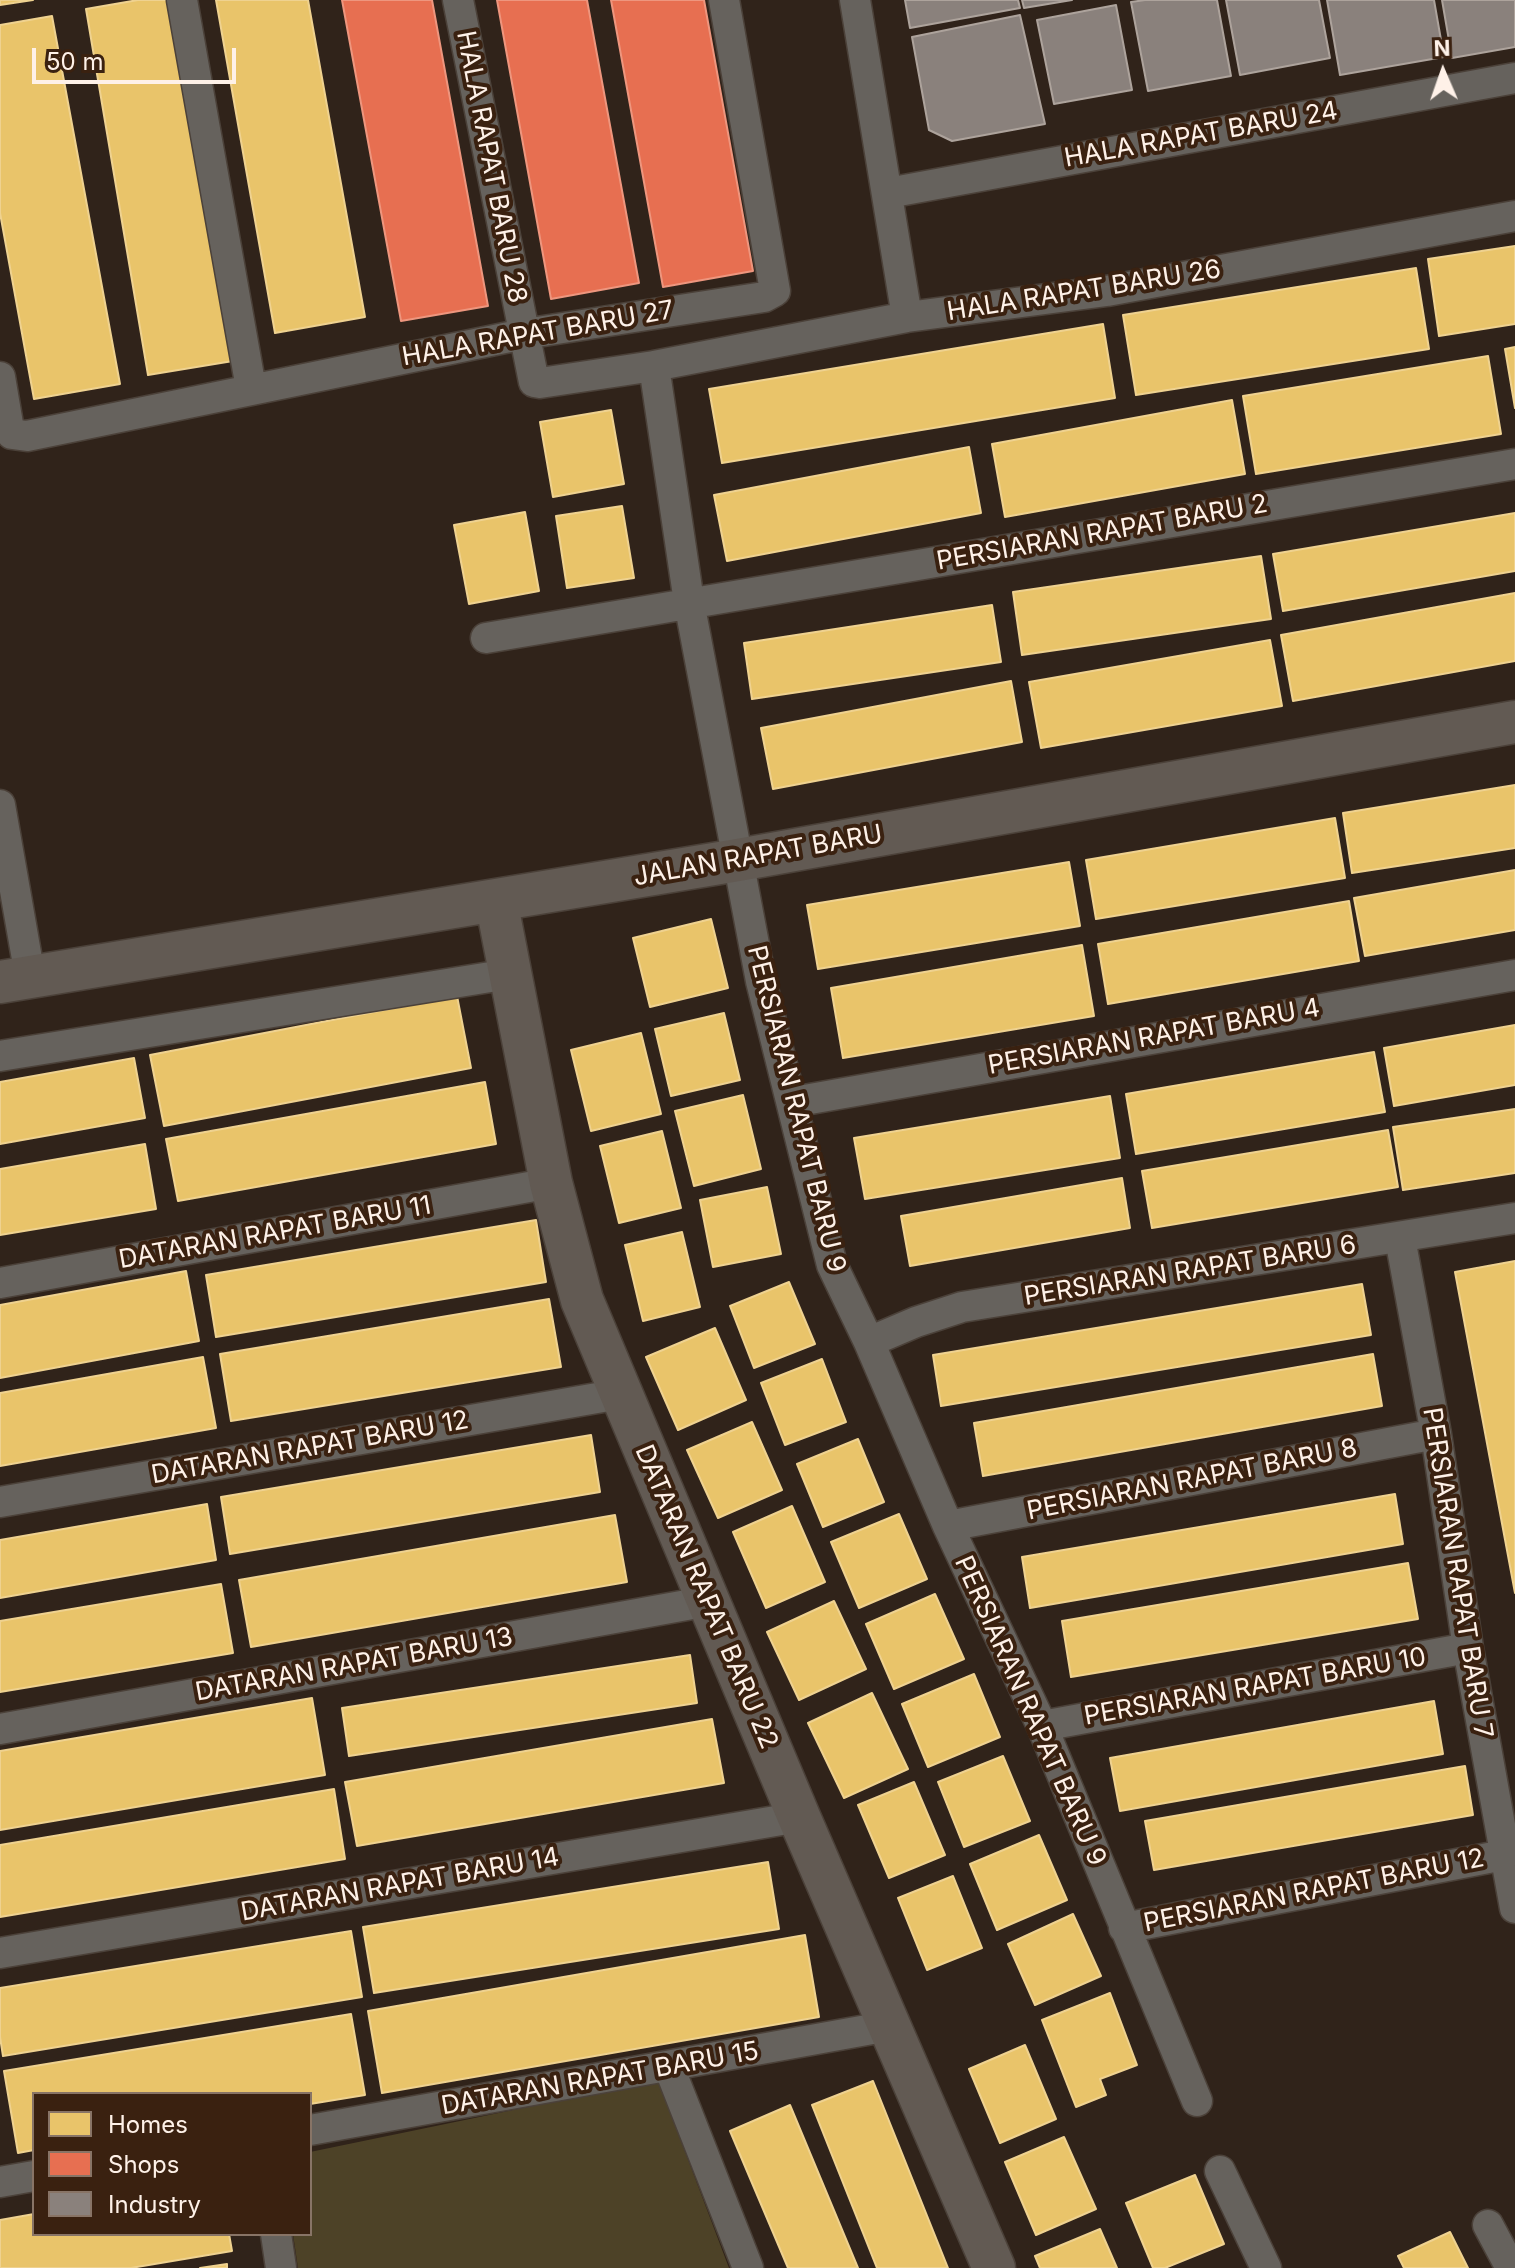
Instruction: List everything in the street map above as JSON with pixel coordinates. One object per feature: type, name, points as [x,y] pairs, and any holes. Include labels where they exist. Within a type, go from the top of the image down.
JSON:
[{"type":"street","points":[[182,0],[251,388]]},
{"type":"street","name":"HALA RAPAT BARU 28","points":[[458,0],[524,334]]},
{"type":"street","name":"HALA RAPAT BARU 27","points":[[0,377],[12,434],[27,436],[524,334],[764,297],[775,291],[724,0]]},
{"type":"street","points":[[855,0],[907,317]]},
{"type":"street","name":"HALA RAPAT BARU 24","points":[[888,193],[1515,78]]},
{"type":"street","name":"HALA RAPAT BARU 26","points":[[654,366],[907,317],[1107,291],[1515,216]]},
{"type":"street","points":[[524,334],[534,382],[654,366]]},
{"type":"street","name":"PERSIARAN RAPAT BARU 9","points":[[654,366],[689,602],[761,981],[832,1265],[869,1342],[948,1526],[1042,1726],[1197,2101]]},
{"type":"street","name":"PERSIARAN RAPAT BARU 2","points":[[486,638],[1515,464]]},
{"type":"street","name":"JALAN RAPAT BARU","points":[[15,979],[738,860],[1515,722]]},
{"type":"street","points":[[0,805],[15,979]]},
{"type":"street","name":"DATARAN RAPAT BARU 22","points":[[496,900],[551,1183],[582,1300],[799,1817],[994,2268]]},
{"type":"street","points":[[0,1056],[509,974]]},
{"type":"street","name":"PERSIARAN RAPAT BARU 4","points":[[793,1102],[1515,975]]},
{"type":"street","name":"DATARAN RAPAT BARU 11","points":[[0,1283],[551,1183]]},
{"type":"street","name":"PERSIARAN RAPAT BARU 6","points":[[869,1342],[962,1307],[1515,1218]]},
{"type":"street","name":"PERSIARAN RAPAT BARU 7","points":[[1400,1238],[1515,1908]]},
{"type":"street","name":"DATARAN RAPAT BARU 12","points":[[0,1502],[620,1394]]},
{"type":"street","name":"PERSIARAN RAPAT BARU 8","points":[[948,1526],[1436,1434]]},
{"type":"street","name":"DATARAN RAPAT BARU 13","points":[[0,1729],[709,1601]]},
{"type":"street","name":"PERSIARAN RAPAT BARU 10","points":[[1042,1726],[1468,1648]]},
{"type":"street","name":"DATARAN RAPAT BARU 14","points":[[0,1953],[799,1817]]},
{"type":"street","name":"PERSIARAN RAPAT BARU 12","points":[[1124,1928],[1504,1855]]},
{"type":"street","name":"DATARAN RAPAT BARU 15","points":[[312,2130],[889,2026]]},
{"type":"street","points":[[669,2067],[748,2268]]},
{"type":"street","points":[[1220,2171],[1266,2268]]},
{"type":"street","points":[[0,2182],[32,2176]]},
{"type":"street","points":[[1488,2225],[1511,2268]]},
{"type":"street","points":[[276,2236],[281,2268]]},
{"type":"shaded area","points":[[658,2080],[729,2268],[298,2268],[293,2236],[312,2236],[312,2152]]},
{"type":"building: Homes","points":[[0,0],[33,0],[0,5]]},
{"type":"building: Homes","points":[[138,0],[171,0],[233,361],[148,375],[86,9]]},
{"type":"building: Homes","points":[[216,0],[308,0],[365,317],[275,333]]},
{"type":"building: Homes","points":[[52,16],[120,384],[34,399],[0,213],[0,25]]},
{"type":"building: Homes","points":[[1515,246],[1515,324],[1439,336],[1428,259]]},
{"type":"building: Homes","points":[[1416,268],[1429,349],[1136,395],[1123,315]]},
{"type":"building: Homes","points":[[1103,324],[1115,398],[722,463],[709,389]]},
{"type":"building: Homes","points":[[1515,347],[1515,408],[1505,349]]},
{"type":"building: Homes","points":[[1488,356],[1501,434],[1256,474],[1243,396]]},
{"type":"building: Homes","points":[[1232,400],[1245,474],[1005,517],[992,444]]},
{"type":"building: Homes","points":[[611,410],[624,484],[553,497],[540,422]]},
{"type":"building: Homes","points":[[969,447],[981,513],[727,561],[714,495]]},
{"type":"building: Homes","points":[[622,506],[634,578],[567,588],[556,516]]},
{"type":"building: Homes","points":[[525,512],[539,591],[469,604],[454,525]]},
{"type":"building: Homes","points":[[1515,513],[1515,571],[1283,611],[1273,554]]},
{"type":"building: Homes","points":[[1261,556],[1271,619],[1022,655],[1013,592]]},
{"type":"building: Homes","points":[[1515,593],[1515,661],[1293,701],[1281,635]]},
{"type":"building: Homes","points":[[992,605],[1001,662],[752,699],[744,643]]},
{"type":"building: Homes","points":[[1270,640],[1282,706],[1041,748],[1029,682]]},
{"type":"building: Homes","points":[[1011,681],[1022,742],[773,789],[761,728]]},
{"type":"building: Homes","points":[[1515,785],[1515,848],[1352,873],[1343,813]]},
{"type":"building: Homes","points":[[1335,818],[1345,878],[1096,919],[1086,860]]},
{"type":"building: Homes","points":[[1069,862],[1080,926],[818,969],[807,905]]},
{"type":"building: Homes","points":[[1515,870],[1515,930],[1365,956],[1354,898]]},
{"type":"building: Homes","points":[[1349,901],[1359,961],[1108,1004],[1098,944]]},
{"type":"building: Homes","points":[[711,919],[728,988],[650,1007],[633,938]]},
{"type":"building: Homes","points":[[1082,945],[1094,1016],[843,1058],[831,988]]},
{"type":"building: Homes","points":[[457,996],[471,1068],[164,1126],[150,1055]]},
{"type":"building: Homes","points":[[724,1013],[740,1080],[671,1096],[655,1029]]},
{"type":"building: Homes","points":[[1515,1025],[1515,1085],[1394,1106],[1384,1048]]},
{"type":"building: Homes","points":[[641,1033],[661,1114],[591,1131],[571,1050]]},
{"type":"building: Homes","points":[[1374,1052],[1385,1112],[1136,1154],[1126,1094]]},
{"type":"building: Homes","points":[[134,1058],[145,1118],[0,1144],[0,1082]]},
{"type":"building: Homes","points":[[485,1082],[496,1144],[178,1201],[166,1139]]},
{"type":"building: Homes","points":[[743,1095],[761,1169],[694,1186],[675,1111]]},
{"type":"building: Homes","points":[[1110,1096],[1120,1158],[865,1199],[854,1138]]},
{"type":"building: Homes","points":[[1515,1109],[1515,1173],[1403,1190],[1393,1127]]},
{"type":"building: Homes","points":[[1388,1130],[1398,1187],[1152,1228],[1142,1171]]},
{"type":"building: Homes","points":[[662,1131],[681,1208],[619,1223],[600,1146]]},
{"type":"building: Homes","points":[[145,1144],[156,1209],[0,1235],[0,1169]]},
{"type":"building: Homes","points":[[1122,1178],[1130,1228],[910,1266],[901,1216]]},
{"type":"building: Homes","points":[[767,1187],[781,1254],[713,1267],[700,1200]]},
{"type":"building: Homes","points":[[536,1220],[546,1282],[216,1337],[206,1275]]},
{"type":"building: Homes","points":[[682,1232],[700,1307],[643,1321],[625,1245]]},
{"type":"building: Homes","points":[[1515,1261],[1515,1593],[1455,1272]]},
{"type":"building: Homes","points":[[186,1271],[199,1341],[0,1378],[0,1305]]},
{"type":"building: Homes","points":[[789,1282],[815,1344],[754,1368],[730,1306]]},
{"type":"building: Homes","points":[[1362,1284],[1371,1335],[941,1406],[933,1355]]},
{"type":"building: Homes","points":[[549,1299],[561,1367],[231,1421],[220,1354]]},
{"type":"building: Homes","points":[[715,1328],[746,1400],[678,1430],[646,1357]]},
{"type":"building: Homes","points":[[1373,1354],[1382,1406],[983,1476],[974,1423]]},
{"type":"building: Homes","points":[[203,1357],[216,1428],[0,1466],[0,1393]]},
{"type":"building: Homes","points":[[822,1359],[846,1422],[785,1445],[761,1383]]},
{"type":"building: Homes","points":[[752,1422],[782,1490],[718,1518],[687,1450]]},
{"type":"building: Homes","points":[[591,1435],[600,1492],[230,1554],[221,1497]]},
{"type":"building: Homes","points":[[858,1439],[884,1502],[823,1527],[797,1464]]},
{"type":"building: Homes","points":[[1395,1494],[1403,1544],[1030,1608],[1022,1557]]},
{"type":"building: Homes","points":[[207,1504],[216,1560],[0,1598],[0,1540]]},
{"type":"building: Homes","points":[[792,1506],[825,1582],[766,1608],[733,1532]]},
{"type":"building: Homes","points":[[899,1514],[927,1579],[859,1608],[831,1542]]},
{"type":"building: Homes","points":[[615,1515],[627,1582],[251,1647],[239,1580]]},
{"type":"building: Homes","points":[[1408,1563],[1418,1619],[1071,1677],[1062,1621]]},
{"type":"building: Homes","points":[[221,1584],[233,1653],[0,1692],[0,1621]]},
{"type":"building: Homes","points":[[935,1594],[964,1659],[894,1689],[866,1624]]},
{"type":"building: Homes","points":[[834,1601],[866,1669],[799,1700],[767,1632]]},
{"type":"building: Homes","points":[[690,1655],[697,1703],[349,1756],[342,1708]]},
{"type":"building: Homes","points":[[974,1674],[1000,1737],[928,1767],[902,1704]]},
{"type":"building: Homes","points":[[872,1693],[908,1769],[844,1798],[808,1723]]},
{"type":"building: Homes","points":[[312,1698],[325,1775],[0,1830],[0,1751]]},
{"type":"building: Homes","points":[[1434,1701],[1443,1754],[1120,1811],[1110,1758]]},
{"type":"building: Homes","points":[[712,1719],[724,1783],[357,1846],[345,1782]]},
{"type":"building: Homes","points":[[1003,1756],[1030,1821],[964,1847],[938,1782]]},
{"type":"building: Homes","points":[[1465,1766],[1473,1815],[1154,1870],[1145,1821]]},
{"type":"building: Homes","points":[[914,1782],[945,1855],[889,1878],[858,1805]]},
{"type":"building: Homes","points":[[334,1789],[345,1859],[0,1917],[0,1845]]},
{"type":"building: Homes","points":[[1039,1835],[1067,1900],[997,1930],[970,1864]]},
{"type":"building: Homes","points":[[768,1862],[779,1929],[374,1993],[363,1927]]},
{"type":"building: Homes","points":[[953,1876],[982,1948],[927,1970],[898,1898]]},
{"type":"building: Homes","points":[[1073,1914],[1101,1976],[1035,2005],[1008,1944]]},
{"type":"building: Homes","points":[[351,1931],[362,1997],[3,2056],[0,1988]]},
{"type":"building: Homes","points":[[805,1935],[819,2017],[382,2093],[368,2011]]},
{"type":"building: Homes","points":[[1110,1993],[1137,2065],[1100,2079],[1106,2095],[1076,2107],[1042,2020]]},
{"type":"building: Homes","points":[[351,2014],[365,2095],[312,2104],[312,2092],[32,2092],[32,2150],[18,2153],[4,2071]]},
{"type":"building: Homes","points":[[1025,2045],[1056,2119],[1000,2143],[969,2069]]},
{"type":"building: Homes","points":[[873,2081],[948,2268],[877,2268],[812,2105]]},
{"type":"building: Homes","points":[[790,2105],[858,2268],[788,2268],[730,2131]]},
{"type":"building: Homes","points":[[1064,2137],[1096,2209],[1036,2235],[1005,2162]]},
{"type":"building: Homes","points":[[1195,2175],[1224,2244],[1165,2268],[1153,2268],[1126,2203]]},
{"type":"building: Homes","points":[[32,2214],[32,2236],[229,2236],[232,2251],[131,2268],[0,2268],[0,2220]]},
{"type":"building: Homes","points":[[1100,2229],[1117,2268],[1040,2268],[1035,2256]]},
{"type":"building: Homes","points":[[1450,2232],[1468,2268],[1404,2268],[1398,2256]]},
{"type":"building: Homes","points":[[227,2264],[227,2268],[200,2268]]},
{"type":"building: Shops","points":[[342,0],[432,0],[488,306],[401,321]]},
{"type":"building: Shops","points":[[497,0],[587,0],[639,283],[551,299]]},
{"type":"building: Shops","points":[[611,0],[704,0],[753,271],[663,287]]},
{"type":"building: Industry","points":[[905,0],[1018,0],[1020,8],[910,28]]},
{"type":"building: Industry","points":[[1022,0],[1072,0],[1024,8]]},
{"type":"building: Industry","points":[[1217,0],[1231,76],[1148,91],[1131,2]]},
{"type":"building: Industry","points":[[1226,0],[1319,0],[1330,58],[1240,75]]},
{"type":"building: Industry","points":[[1327,0],[1434,0],[1444,57],[1340,75]]},
{"type":"building: Industry","points":[[1442,0],[1515,0],[1515,47],[1452,58]]},
{"type":"building: Industry","points":[[1116,5],[1132,90],[1054,104],[1037,20]]},
{"type":"building: Industry","points":[[1020,15],[1045,124],[952,141],[929,130],[912,37]]}]
